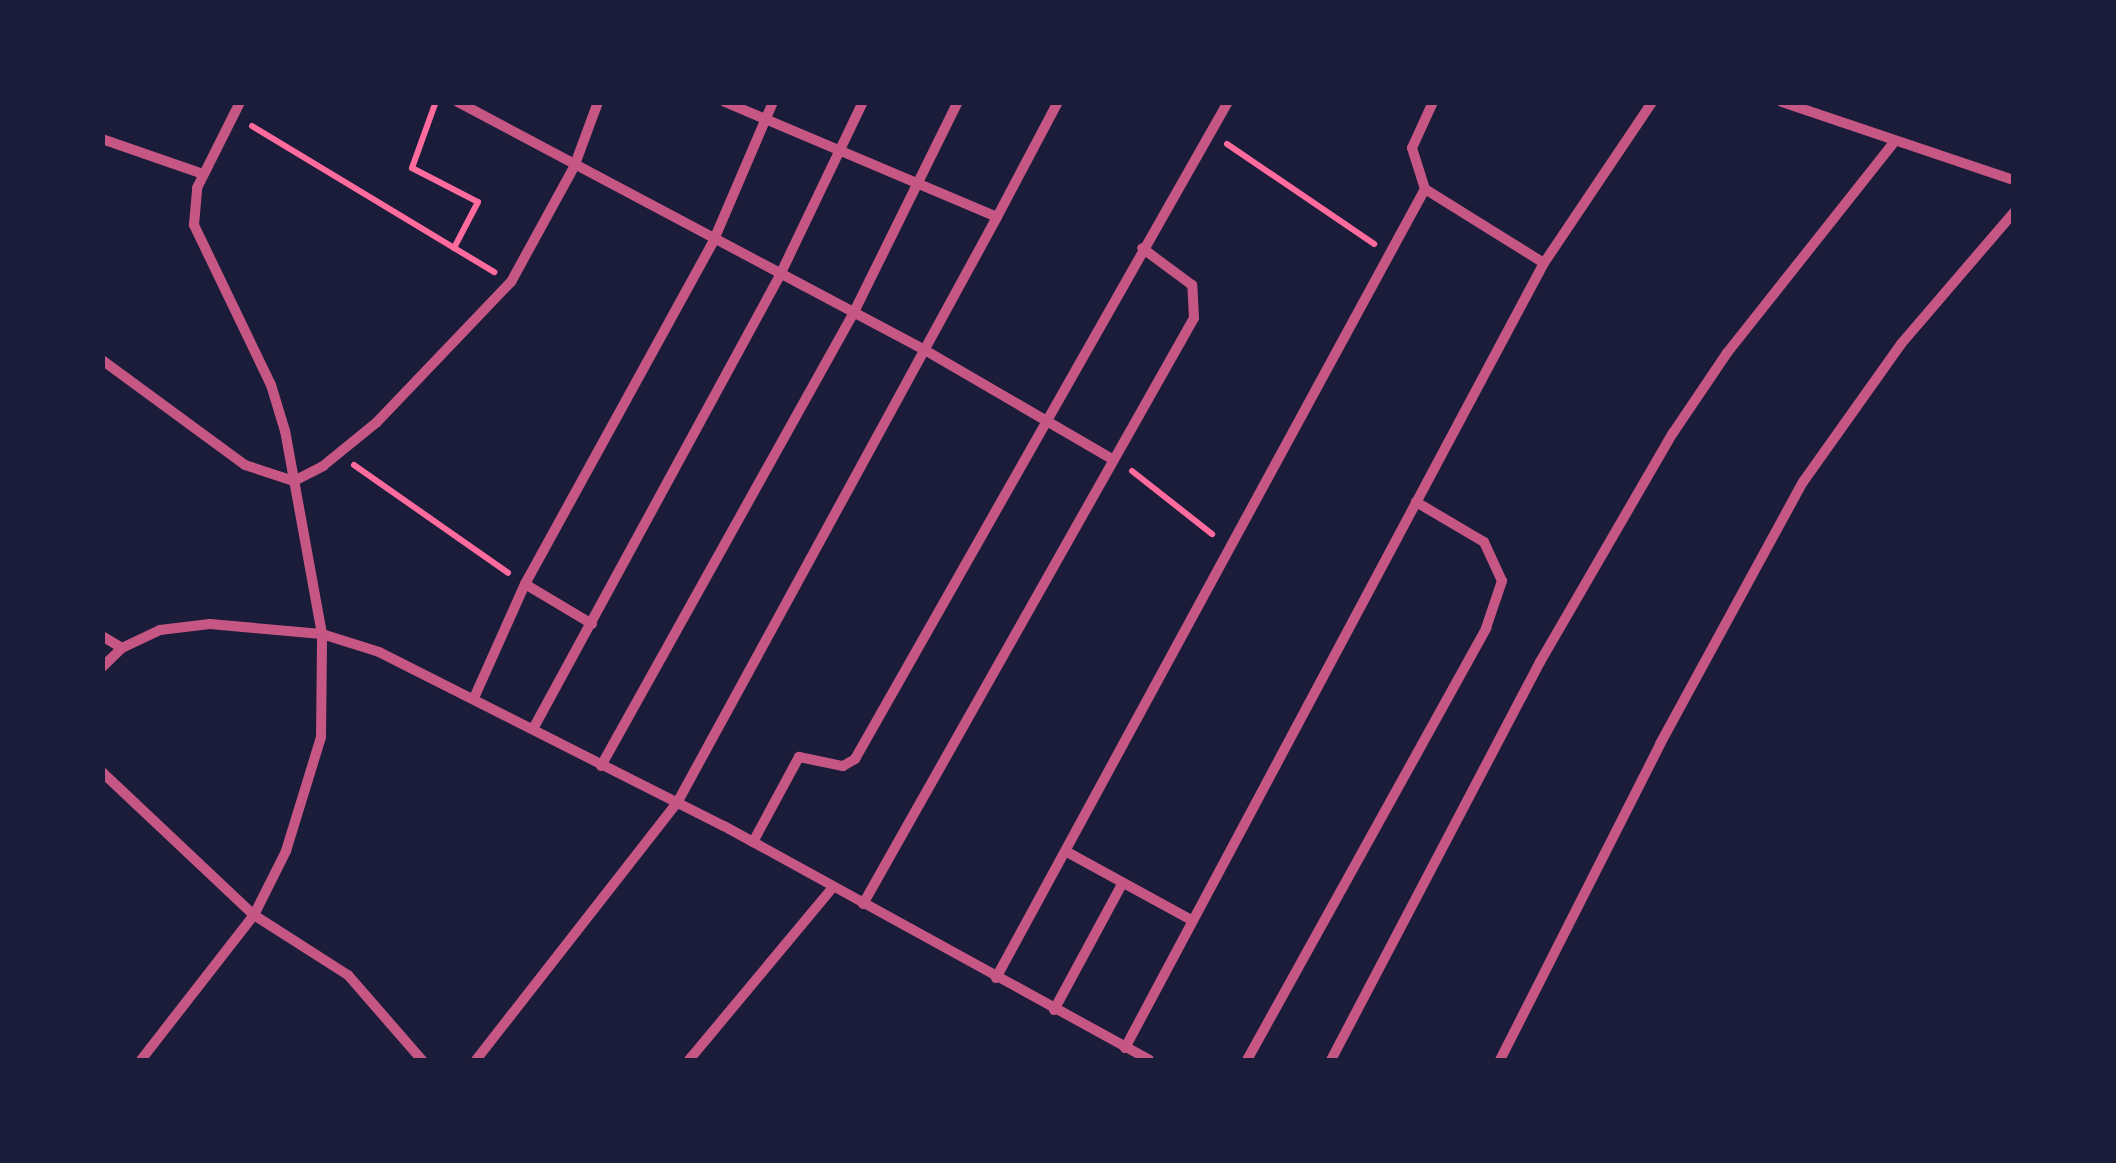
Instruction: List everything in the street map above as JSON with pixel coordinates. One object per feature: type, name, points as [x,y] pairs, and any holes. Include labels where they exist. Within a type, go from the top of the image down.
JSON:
[{"type":"street","points":[[141,1060],[254,915],[286,851],[321,737],[322,634],[294,480],[271,385],[194,226],[204,174],[240,102]]},
{"type":"street","points":[[458,102],[713,242],[923,349],[1110,458]]},
{"type":"street","points":[[102,360],[245,464],[294,480],[342,456],[511,282],[574,168],[598,102]]},
{"type":"street","points":[[725,102],[842,146],[997,216]]},
{"type":"street","points":[[474,698],[524,584],[713,242],[773,102]]},
{"type":"street","points":[[533,729],[780,276],[862,102]]},
{"type":"street","points":[[601,766],[853,314],[958,102]]},
{"type":"street","points":[[482,1058],[676,803],[1058,102]]},
{"type":"street","points":[[753,842],[799,757],[843,766],[855,759],[1045,418],[1228,102]]},
{"type":"street","points":[[1433,102],[1412,148],[1425,188],[1544,263]]},
{"type":"street","points":[[1125,1048],[1544,263],[1652,102]]},
{"type":"street","points":[[1782,102],[2014,180]]},
{"type":"street","points":[[102,139],[204,174]]},
{"type":"street","points":[[1331,1060],[1540,662],[1673,433],[1727,353],[1894,141]]},
{"type":"street","points":[[996,978],[1425,188]]},
{"type":"street","points":[[1500,1060],[1694,679],[1803,482],[1901,344],[2014,212]]},
{"type":"street","points":[[863,904],[1197,308],[1192,285],[1142,248]]},
{"type":"street","points":[[1247,1060],[1486,628],[1502,581],[1484,542],[1416,502]]},
{"type":"street","points":[[524,584],[592,624]]},
{"type":"street","points":[[102,667],[122,648],[160,630],[210,624],[322,634],[379,652],[753,842],[1148,1060]]},
{"type":"street","points":[[102,636],[122,648]]},
{"type":"street","points":[[102,772],[254,915],[348,975],[422,1060]]},
{"type":"street","points":[[1067,852],[1191,920]]},
{"type":"street","points":[[1054,1010],[1122,884]]},
{"type":"street","points":[[689,1060],[833,887]]},
{"type":"path","points":[[435,102],[412,168],[478,202],[454,248]]},
{"type":"path","points":[[234,115],[511,282]]},
{"type":"path","points":[[1210,132],[1388,253]]},
{"type":"path","points":[[342,456],[524,584]]},
{"type":"path","points":[[1110,458],[1153,484],[1197,528],[1234,545]]}]
